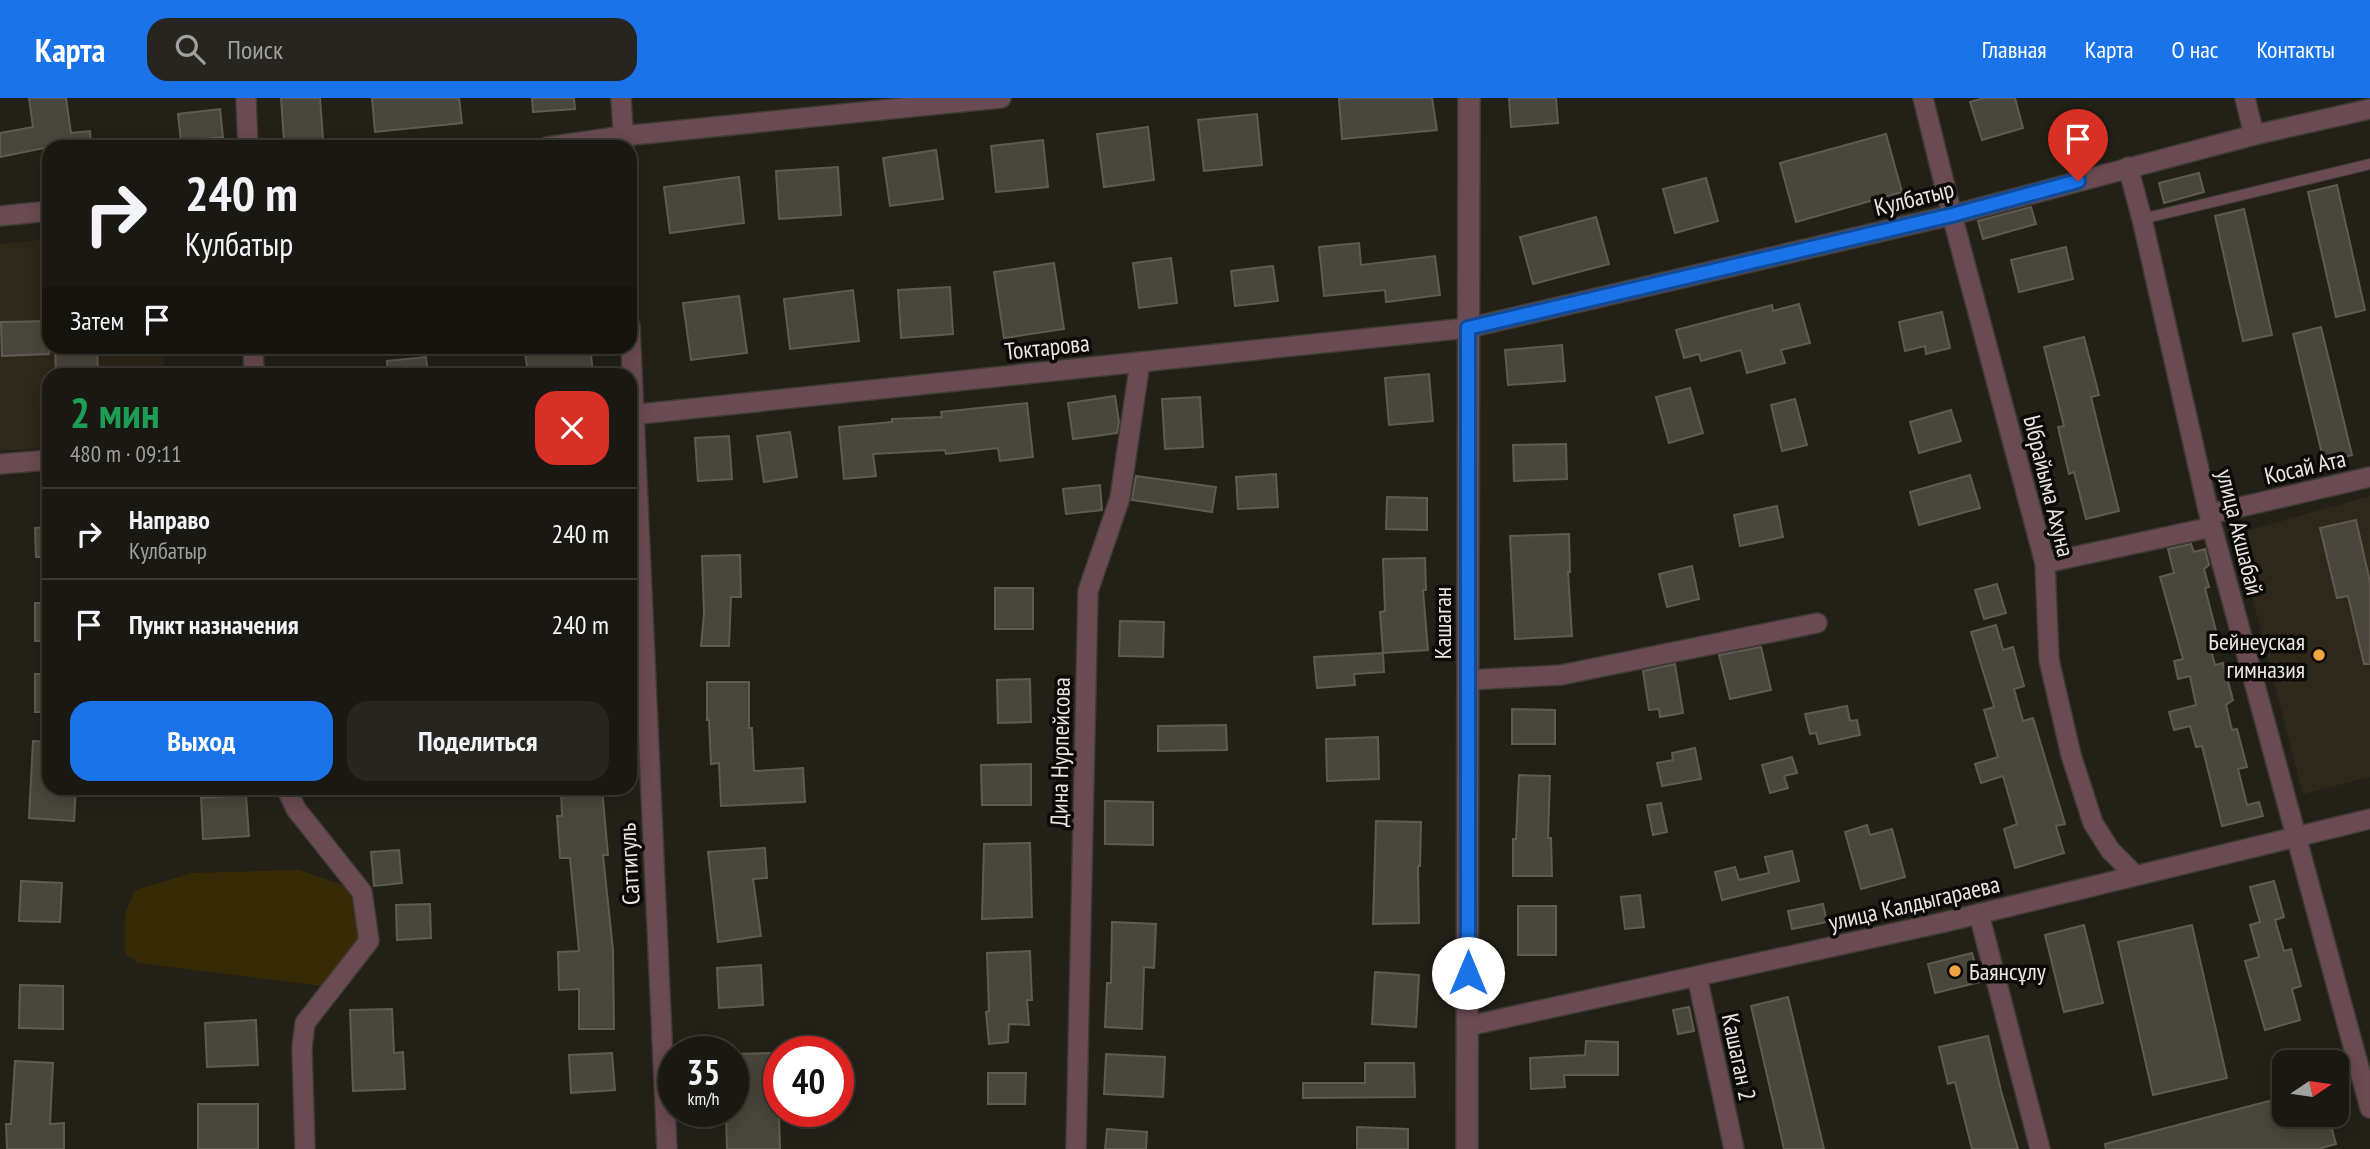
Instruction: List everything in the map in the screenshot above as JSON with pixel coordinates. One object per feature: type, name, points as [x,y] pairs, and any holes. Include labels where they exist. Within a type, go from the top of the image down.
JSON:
[{"type":"street","points":[[246,98],[248,140]]},
{"type":"street","points":[[621,98],[624,140]]},
{"type":"street","points":[[633,140],[1001,98]]},
{"type":"street","name":"Кашаган","points":[[1468,1149],[1469,98]]},
{"type":"street","name":"Ыбрайыма Ахуна","points":[[1923,98],[2045,563],[2049,660],[2071,755],[2093,822],[2110,850],[2135,875]]},
{"type":"street","points":[[2245,98],[2254,135]]},
{"type":"street","name":"Кулбатыр","points":[[1468,328],[1952,215],[2254,135],[2370,109]]},
{"type":"street","name":"улица Акшабай","points":[[2128,167],[2211,520],[2370,1108]]},
{"type":"street","points":[[0,216],[42,212]]},
{"type":"street","name":"Токтарова","points":[[637,414],[1468,328]]},
{"type":"street","name":"Дина Нурпейсова","points":[[1076,1149],[1088,591],[1120,498],[1140,362]]},
{"type":"street","points":[[0,464],[42,461]]},
{"type":"street","name":"Косай Ата","points":[[2045,563],[2370,477]]},
{"type":"street","name":"Саттигуль","points":[[637,520],[667,1149]]},
{"type":"street","points":[[1468,680],[1561,675],[1818,623]]},
{"type":"street","points":[[289,795],[296,809],[362,892],[369,941],[305,1023],[302,1048],[306,1149]]},
{"type":"street","name":"улица Калдыгараева","points":[[1468,1026],[1979,914],[2370,819]]},
{"type":"street","points":[[1979,914],[2040,1149]]},
{"type":"street","name":"Кашаган 2","points":[[1697,976],[1734,1149]]},
{"type":"lane","points":[[2142,219],[2370,164]]},
{"type":"shaded area","points":[[42,240],[42,354],[163,354],[164,368],[42,368],[42,448],[0,451],[0,244]]},
{"type":"shaded area","name":"Бейнеуская гимназия","points":[[2370,496],[2370,777],[2303,794],[2236,534]]},
{"type":"shaded area","points":[[299,870],[346,886],[359,912],[358,945],[322,986],[138,963],[125,954],[125,914],[135,890],[192,873]]},
{"type":"building","points":[[29,98],[66,98],[71,133],[90,131],[91,140],[42,140],[42,148],[0,157],[0,133],[33,127]]},
{"type":"building","points":[[281,98],[320,98],[323,139],[284,140]]},
{"type":"building","points":[[372,98],[459,98],[462,123],[375,132]]},
{"type":"building","points":[[532,98],[574,98],[575,109],[533,112]]},
{"type":"building","points":[[1432,98],[1437,130],[1342,139],[1339,99]]},
{"type":"building","points":[[1509,98],[1556,98],[1558,123],[1511,127]]},
{"type":"building","points":[[1984,98],[2015,98],[2023,128],[1982,140],[1970,102]]},
{"type":"building","points":[[220,109],[223,137],[181,140],[178,114]]},
{"type":"building","points":[[1257,114],[1262,165],[1204,171],[1198,120]]},
{"type":"building","points":[[1148,127],[1154,180],[1104,187],[1097,134]]},
{"type":"building","points":[[1886,134],[1902,192],[1796,222],[1780,163]]},
{"type":"building","points":[[1043,140],[1048,187],[996,192],[991,146]]},
{"type":"building","points":[[936,150],[943,199],[890,206],[883,158]]},
{"type":"building","points":[[838,167],[841,215],[779,219],[776,171]]},
{"type":"building","points":[[2199,173],[2204,192],[2164,203],[2159,183]]},
{"type":"building","points":[[739,177],[744,223],[670,233],[664,187]]},
{"type":"building","points":[[1706,178],[1718,221],[1675,233],[1663,189]]},
{"type":"building","points":[[2337,185],[2365,310],[2336,317],[2308,192]]},
{"type":"building","points":[[2031,207],[2036,224],[1983,239],[1978,221]]},
{"type":"building","points":[[2244,209],[2272,335],[2243,341],[2215,216]]},
{"type":"building","points":[[1596,217],[1609,264],[1533,284],[1520,237]]},
{"type":"building","points":[[1359,243],[1361,265],[1435,256],[1440,295],[1386,302],[1385,290],[1324,296],[1319,247]]},
{"type":"building","points":[[2066,247],[2073,279],[2019,292],[2011,260]]},
{"type":"building","points":[[1171,258],[1177,303],[1139,308],[1133,263]]},
{"type":"building","points":[[1054,263],[1064,329],[1004,338],[994,272]]},
{"type":"building","points":[[1273,266],[1278,301],[1235,306],[1231,271]]},
{"type":"building","points":[[950,287],[953,334],[901,338],[898,290]]},
{"type":"building","points":[[853,290],[859,341],[790,349],[784,299]]},
{"type":"building","points":[[739,296],[747,353],[691,360],[683,303]]},
{"type":"building","points":[[1799,304],[1810,343],[1781,350],[1785,363],[1747,373],[1741,350],[1701,361],[1699,354],[1684,358],[1676,330],[1772,305],[1773,311]]},
{"type":"building","points":[[1942,312],[1950,348],[1926,354],[1925,346],[1905,351],[1899,322]]},
{"type":"building","points":[[42,321],[42,354],[49,354],[2,356],[1,322]]},
{"type":"building","points":[[2321,327],[2352,455],[2324,462],[2293,334]]},
{"type":"building","points":[[2084,337],[2099,395],[2091,397],[2119,511],[2086,519],[2074,472],[2069,474],[2058,427],[2064,426],[2044,347]]},
{"type":"building","points":[[1562,345],[1565,381],[1508,385],[1505,350]]},
{"type":"building","points":[[55,354],[97,354],[98,368],[56,368]]},
{"type":"building","points":[[525,354],[591,354],[592,368],[527,368]]},
{"type":"building","points":[[426,357],[427,368],[388,368],[387,361]]},
{"type":"building","points":[[1429,374],[1433,421],[1389,425],[1385,378]]},
{"type":"building","points":[[1690,388],[1703,433],[1669,443],[1656,397]]},
{"type":"building","points":[[1115,396],[1119,422],[1117,433],[1073,439],[1068,403]]},
{"type":"building","points":[[1200,397],[1203,447],[1165,449],[1162,399]]},
{"type":"building","points":[[1795,399],[1807,445],[1782,451],[1771,405]]},
{"type":"building","points":[[1027,403],[1033,457],[1000,461],[998,448],[946,454],[945,450],[873,454],[876,476],[844,479],[839,427],[892,422],[892,419],[942,417],[941,412]]},
{"type":"building","points":[[1951,410],[1961,441],[1919,453],[1910,422]]},
{"type":"building","points":[[790,432],[797,477],[764,482],[757,436]]},
{"type":"building","points":[[729,436],[732,479],[698,481],[695,438]]},
{"type":"building","points":[[1566,444],[1567,479],[1514,481],[1513,445]]},
{"type":"building","points":[[1276,474],[1278,507],[1238,509],[1236,477]]},
{"type":"building","points":[[1970,475],[1980,508],[1919,525],[1910,492]]},
{"type":"building","points":[[1136,476],[1216,487],[1212,512],[1132,500]]},
{"type":"building","points":[[1100,485],[1102,510],[1066,514],[1063,489]]},
{"type":"building","points":[[1387,497],[1427,498],[1427,530],[1386,529]]},
{"type":"building","points":[[1777,506],[1783,537],[1740,546],[1734,515]]},
{"type":"building","points":[[2356,520],[2370,582],[2370,664],[2364,664],[2348,596],[2337,598],[2320,528]]},
{"type":"building","points":[[35,528],[42,528],[42,557],[36,557]]},
{"type":"building","points":[[1569,534],[1568,572],[1572,636],[1515,639],[1510,536]]},
{"type":"building","points":[[2191,544],[2194,552],[2205,549],[2209,565],[2204,569],[2209,587],[2205,588],[2217,635],[2208,638],[2215,665],[2223,663],[2233,700],[2226,705],[2232,730],[2237,729],[2247,767],[2238,769],[2247,805],[2259,802],[2263,816],[2222,826],[2202,746],[2196,747],[2190,726],[2174,730],[2169,712],[2196,705],[2190,676],[2178,679],[2174,661],[2183,659],[2160,577],[2174,573],[2168,549]]},
{"type":"building","points":[[740,555],[741,597],[731,597],[729,646],[701,646],[704,614],[702,556]]},
{"type":"building","points":[[1425,558],[1426,590],[1423,590],[1428,650],[1383,653],[1380,612],[1385,611],[1383,559]]},
{"type":"building","points":[[1692,566],[1699,599],[1667,607],[1659,574]]},
{"type":"building","points":[[1997,584],[2006,613],[1984,619],[1975,590]]},
{"type":"building","points":[[995,588],[1033,588],[1033,629],[995,629]]},
{"type":"building","points":[[35,603],[42,603],[42,641],[35,641]]},
{"type":"building","points":[[1120,621],[1164,622],[1163,657],[1119,656]]},
{"type":"building","points":[[1996,625],[2003,650],[2013,647],[2024,686],[2014,689],[2023,721],[2033,718],[2065,824],[2056,826],[2064,853],[2015,868],[2004,829],[2017,824],[2003,776],[1981,783],[1975,764],[1998,757],[1984,710],[1994,707],[1971,632]]},
{"type":"building","points":[[1761,647],[1771,690],[1730,699],[1719,655]]},
{"type":"building","points":[[1383,653],[1384,672],[1354,674],[1355,685],[1317,688],[1314,657]]},
{"type":"building","points":[[1675,664],[1683,713],[1660,717],[1659,709],[1649,710],[1643,671]]},
{"type":"building","points":[[35,674],[42,674],[42,712],[35,712]]},
{"type":"building","points":[[1030,679],[1031,722],[998,723],[997,680]]},
{"type":"building","points":[[707,682],[749,682],[749,728],[752,728],[754,771],[803,768],[805,802],[721,806],[719,763],[711,764]]},
{"type":"building","points":[[1847,706],[1850,721],[1857,720],[1860,735],[1819,744],[1816,733],[1810,734],[1805,714]]},
{"type":"building","points":[[1512,709],[1555,710],[1555,744],[1512,744]]},
{"type":"building","points":[[1226,725],[1227,750],[1158,751],[1158,726]]},
{"type":"building","points":[[1378,737],[1379,779],[1327,781],[1326,739]]},
{"type":"building","points":[[33,741],[42,742],[42,795],[76,795],[74,821],[29,818]]},
{"type":"building","points":[[1695,748],[1701,779],[1662,786],[1657,763],[1673,760],[1672,753]]},
{"type":"building","points":[[1792,757],[1797,773],[1784,776],[1788,788],[1770,793],[1762,765]]},
{"type":"building","points":[[1031,764],[1031,805],[982,805],[981,765]]},
{"type":"building","points":[[1519,775],[1550,776],[1548,838],[1551,838],[1552,876],[1513,876],[1513,839],[1516,839]]},
{"type":"building","points":[[246,795],[249,836],[203,839],[201,798]]},
{"type":"building","points":[[561,795],[603,795],[608,855],[603,855],[613,950],[614,1029],[579,1029],[579,989],[559,990],[558,952],[579,951],[570,858],[560,858],[557,816],[562,816]]},
{"type":"building","points":[[1105,801],[1153,802],[1153,845],[1105,844]]},
{"type":"building","points":[[1661,803],[1667,832],[1653,835],[1647,805]]},
{"type":"building","points":[[1376,821],[1421,822],[1418,866],[1419,923],[1373,924]]},
{"type":"building","points":[[1867,825],[1870,835],[1892,829],[1905,877],[1861,889],[1845,832]]},
{"type":"building","points":[[1030,843],[1032,917],[982,919],[984,844]]},
{"type":"building","points":[[765,848],[767,878],[753,879],[761,936],[718,942],[708,852]]},
{"type":"building","points":[[399,850],[402,883],[374,886],[371,852]]},
{"type":"building","points":[[1792,851],[1799,881],[1722,900],[1715,872],[1735,867],[1739,880],[1769,873],[1765,857]]},
{"type":"building","points":[[21,881],[62,883],[60,922],[19,921]]},
{"type":"building","points":[[2274,881],[2284,917],[2275,920],[2284,951],[2291,949],[2301,986],[2292,989],[2300,1020],[2265,1030],[2245,961],[2259,957],[2250,925],[2260,922],[2250,887]]},
{"type":"building","points":[[1640,895],[1644,927],[1625,929],[1621,897]]},
{"type":"building","points":[[430,904],[431,938],[397,940],[396,905]]},
{"type":"building","points":[[1823,904],[1827,922],[1792,929],[1788,911]]},
{"type":"building","points":[[1518,906],[1556,906],[1556,955],[1518,955]]},
{"type":"building","points":[[1112,922],[1156,924],[1154,968],[1144,967],[1142,1029],[1105,1027],[1107,983],[1111,983]]},
{"type":"building","points":[[2084,925],[2103,1003],[2064,1012],[2045,935]]},
{"type":"building","points":[[2192,925],[2227,1078],[2153,1095],[2118,942]]},
{"type":"building","points":[[1030,951],[1032,1000],[1027,1000],[1029,1025],[1009,1024],[1008,1042],[989,1044],[986,1012],[989,1011],[987,953]]},
{"type":"building","points":[[1972,953],[1980,982],[1935,993],[1928,964]]},
{"type":"building","points":[[761,965],[763,1005],[719,1008],[717,968]]},
{"type":"building","points":[[1375,972],[1419,975],[1416,1027],[1372,1024]]},
{"type":"building","points":[[20,985],[63,986],[63,1029],[19,1028]]},
{"type":"building","points":[[1788,997],[1824,1149],[1784,1149],[1751,1006]]},
{"type":"building","points":[[1689,1007],[1694,1031],[1678,1034],[1673,1010]]},
{"type":"building","points":[[392,1009],[394,1053],[403,1052],[405,1089],[353,1091],[350,1010]]},
{"type":"building","points":[[256,1020],[258,1065],[207,1067],[205,1023]]},
{"type":"building","points":[[1988,1036],[2018,1149],[1972,1149],[1955,1082],[1948,1084],[1939,1047]]},
{"type":"building","points":[[1586,1041],[1618,1042],[1618,1075],[1564,1075],[1565,1087],[1531,1089],[1530,1058],[1585,1055]]},
{"type":"building","points":[[612,1053],[615,1090],[571,1093],[569,1055]]},
{"type":"building","points":[[763,1053],[763,1127],[779,1127],[780,1149],[727,1149],[726,1127],[749,1127],[749,1054]]},
{"type":"building","points":[[1106,1054],[1165,1057],[1163,1097],[1104,1094]]},
{"type":"building","points":[[15,1061],[53,1063],[50,1124],[64,1123],[64,1149],[7,1149],[6,1124],[11,1124]]},
{"type":"building","points":[[1365,1063],[1414,1063],[1415,1097],[1303,1098],[1303,1083],[1365,1083]]},
{"type":"building","points":[[988,1073],[1026,1073],[1025,1104],[988,1104]]},
{"type":"building","points":[[2272,1100],[2272,1127],[2331,1127],[2336,1144],[2318,1149],[2106,1149],[2105,1144]]},
{"type":"building","points":[[198,1104],[258,1104],[258,1149],[198,1149]]},
{"type":"building","points":[[1357,1127],[1408,1129],[1408,1149],[1357,1149]]},
{"type":"building","points":[[1107,1129],[1147,1132],[1146,1149],[1105,1149]]},
{"type":"place","name":"Бейнеуская гимназия","points":[[2319,655]]},
{"type":"place","name":"Баянсұлу","points":[[1955,971]]},
{"type":"route","points":[[1468,973],[1468,328],[1952,215],[2078,181]]}]
